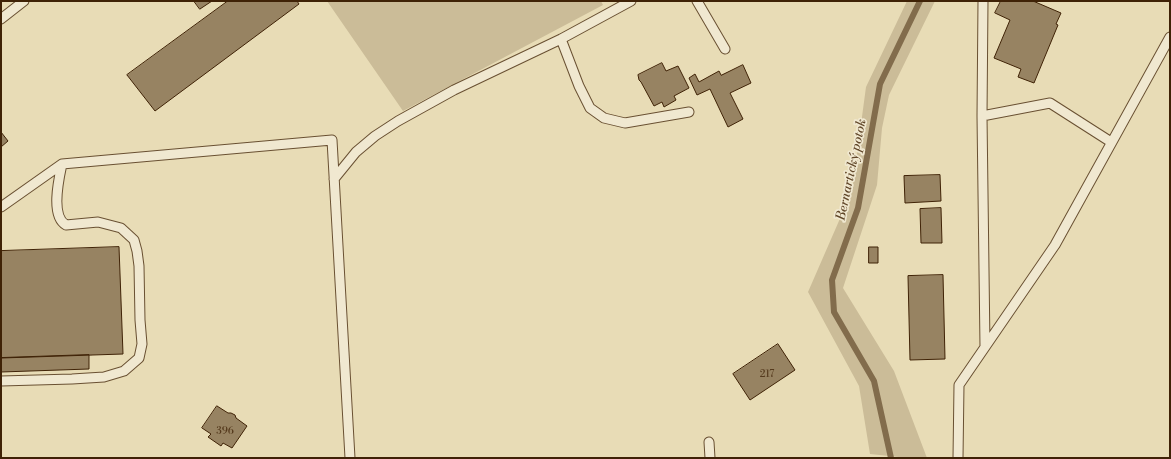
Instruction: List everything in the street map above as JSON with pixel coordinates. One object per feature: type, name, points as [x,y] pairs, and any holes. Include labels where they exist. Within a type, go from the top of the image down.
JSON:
[{"type":"lane","points":[[1,19],[24,1]]},
{"type":"lane","points":[[334,179],[356,152],[375,136],[398,121],[454,90],[561,39],[631,1]]},
{"type":"lane","points":[[697,1],[725,49]]},
{"type":"lane","points":[[983,1],[982,116],[985,346]]},
{"type":"lane","points":[[958,458],[959,385],[1055,244],[1170,37]]},
{"type":"lane","points":[[561,39],[579,86],[590,108],[604,118],[625,123],[689,112]]},
{"type":"lane","points":[[982,116],[1050,103],[1112,142]]},
{"type":"lane","points":[[1,207],[62,164],[332,140],[350,458]]},
{"type":"lane","points":[[1,381],[104,377],[124,371],[139,358],[142,344],[139,266],[134,240],[121,228],[98,222],[66,225],[63,223],[58,213],[57,200],[57,190],[62,164]]},
{"type":"lane","points":[[709,442],[710,458]]},
{"type":"shaded area","points":[[327,1],[601,1],[603,5],[403,111]]},
{"type":"shaded area","points":[[907,1],[935,1],[889,95],[882,128],[877,185],[843,288],[894,371],[927,458],[908,458],[870,454],[859,386],[808,292],[852,191],[866,87]]},
{"type":"building","points":[[194,1],[212,1],[200,9]]},
{"type":"building","points":[[228,1],[297,1],[299,4],[155,111],[127,75]]},
{"type":"building","points":[[1001,1],[1033,1],[1061,13],[1056,24],[1058,25],[1034,83],[1018,77],[1021,69],[994,58],[1010,20],[995,13]]},
{"type":"building","points":[[662,63],[666,71],[678,66],[689,88],[674,96],[676,100],[664,107],[662,102],[654,106],[639,80],[638,75]]},
{"type":"building","points":[[743,65],[751,83],[730,93],[743,119],[728,127],[710,89],[697,95],[689,78],[695,74],[699,82],[719,71],[721,75]]},
{"type":"building","points":[[1,132],[8,141],[1,147]]},
{"type":"building","points":[[940,175],[941,201],[905,203],[904,176]]},
{"type":"building","points":[[941,208],[942,243],[921,243],[920,209]]},
{"type":"building","points":[[119,247],[123,354],[1,358],[1,251]]},
{"type":"building","points":[[869,247],[878,247],[878,263],[869,263]]},
{"type":"building","points":[[943,275],[945,359],[910,360],[908,276]]},
{"type":"building","points":[[778,344],[795,370],[750,400],[733,374]]},
{"type":"building","points":[[89,355],[89,369],[1,372],[1,358]]},
{"type":"building","points":[[217,406],[228,413],[235,415],[236,418],[247,426],[232,448],[223,443],[221,446],[208,437],[211,434],[202,428]]},
{"type":"waterway","name":"Bernartický potok","points":[[891,458],[874,381],[834,312],[832,280],[858,208],[880,84],[920,1]]}]
